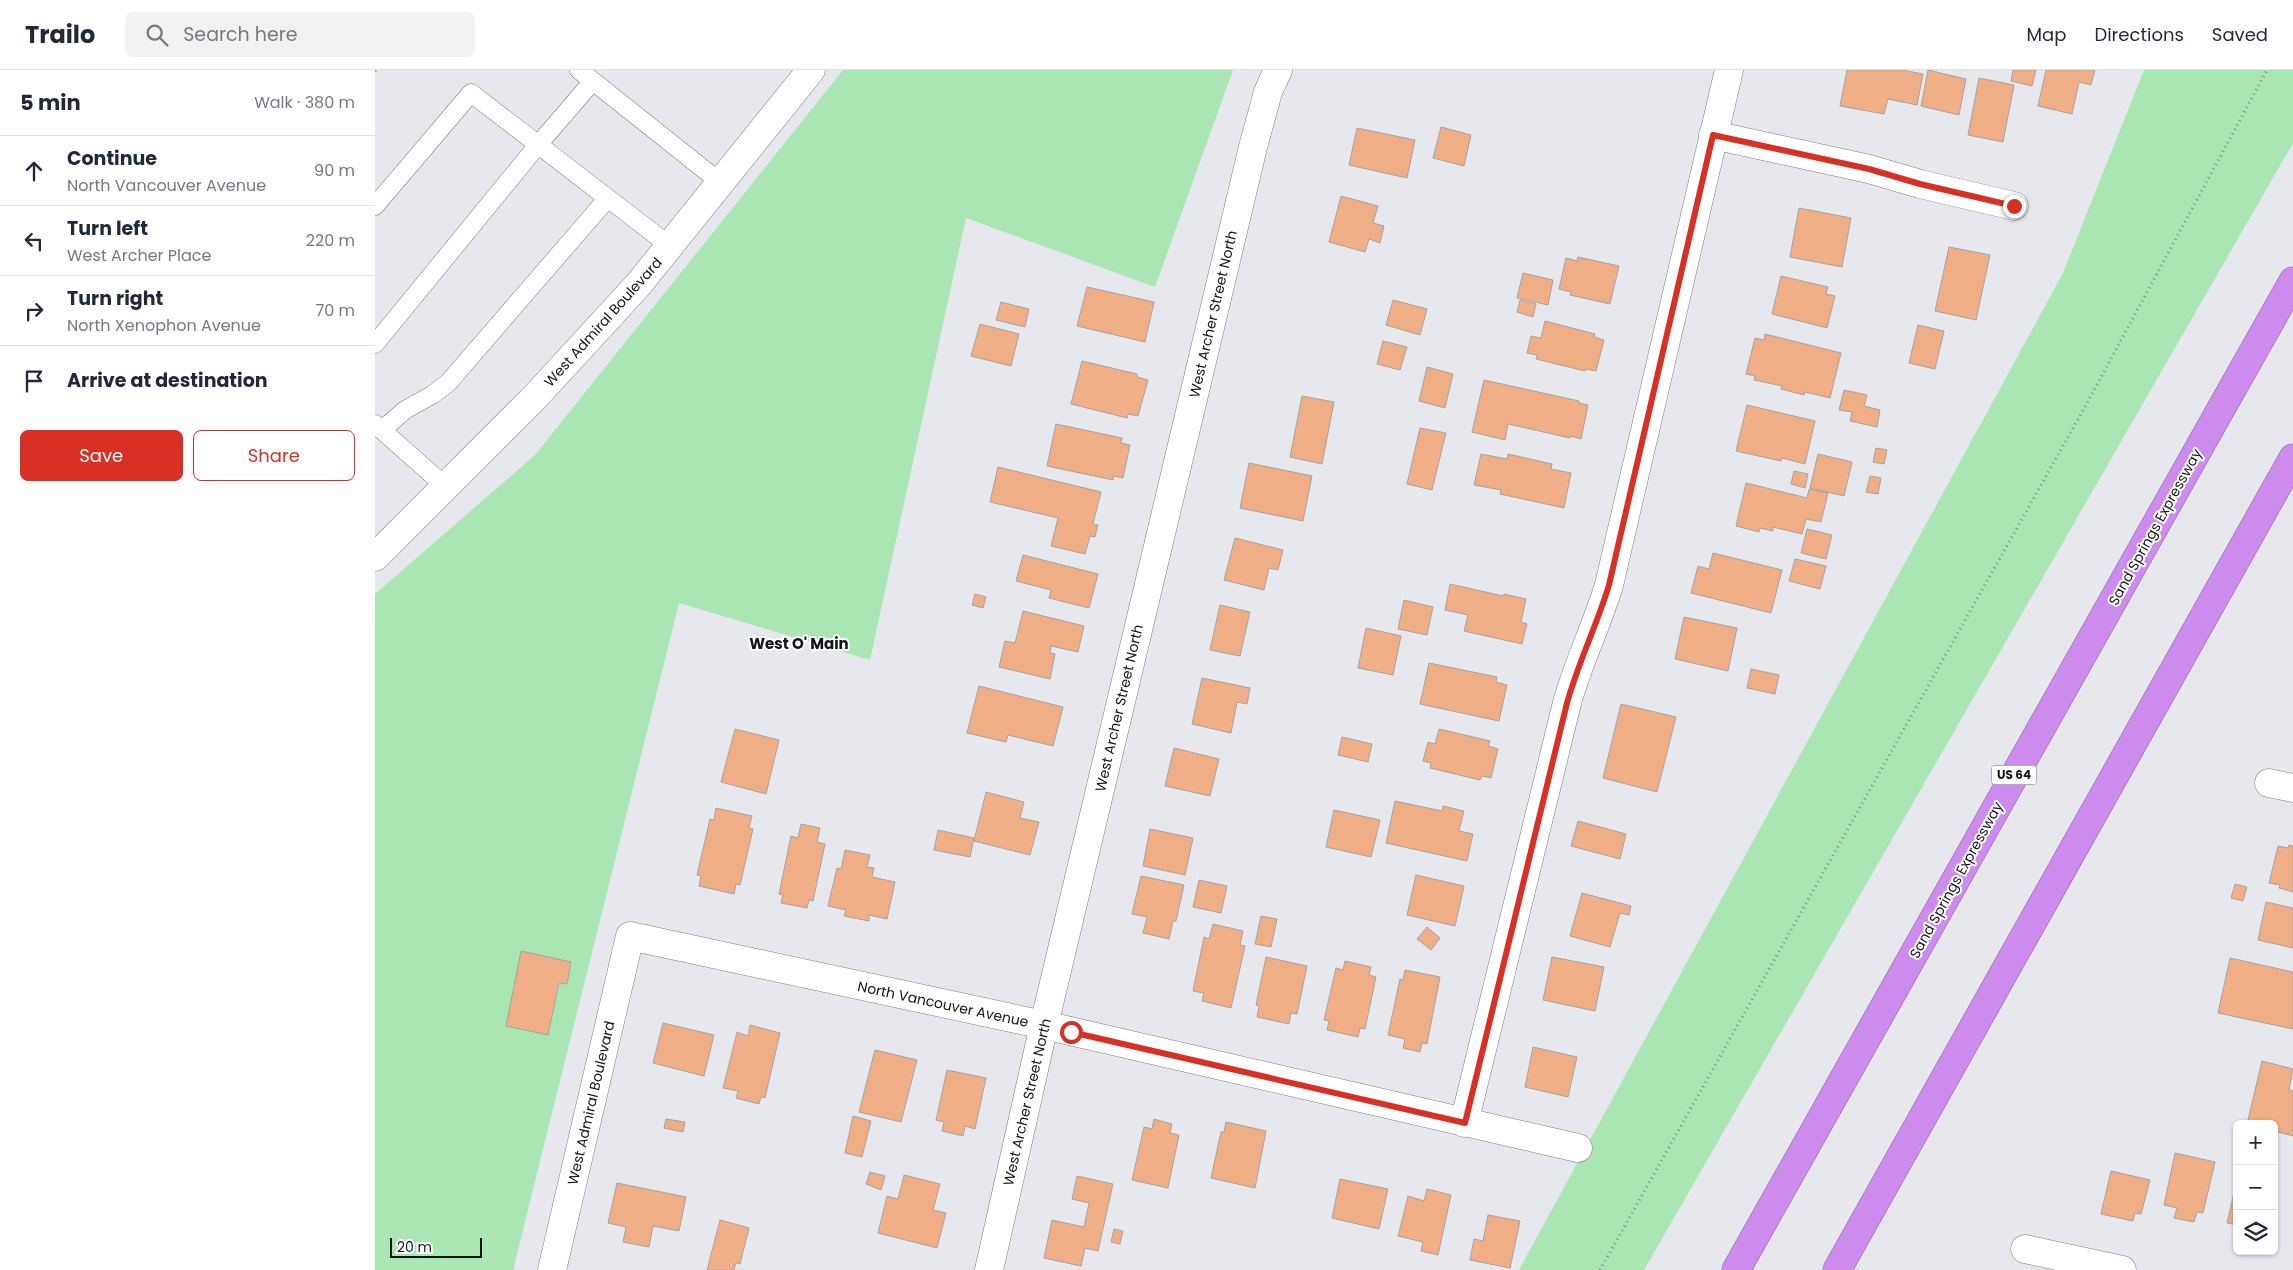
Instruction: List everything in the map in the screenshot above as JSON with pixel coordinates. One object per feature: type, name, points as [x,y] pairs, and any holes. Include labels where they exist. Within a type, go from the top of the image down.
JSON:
[{"type":"highway","name":"Sand Springs Expressway","points":[[1736,1270],[2293,281]]},
{"type":"highway","points":[[1837,1270],[2293,458]]},
{"type":"street","name":"West Admiral Boulevard","points":[[375,556],[535,397],[638,285],[811,70]]},
{"type":"street","name":"West Archer Street North","points":[[989,1270],[1044,1026],[1253,147],[1268,92],[1279,70]]},
{"type":"street","points":[[1465,1123],[1567,703],[1609,585],[1729,70]]},
{"type":"street","points":[[1713,135],[1869,169],[1920,184],[2014,206]]},
{"type":"street","name":"West Admiral Boulevard","points":[[552,1270],[630,936]]},
{"type":"street","name":"North Vancouver Avenue","points":[[630,936],[1044,1026],[1578,1148]]},
{"type":"street","points":[[2025,1249],[2122,1270]]},
{"type":"lane","points":[[579,70],[721,183]]},
{"type":"lane","points":[[375,344],[537,146],[593,81]]},
{"type":"lane","points":[[375,206],[471,93],[537,146],[670,246]]},
{"type":"lane","points":[[446,487],[379,427],[432,395],[447,383],[607,199]]},
{"type":"path","points":[[1600,1270],[2086,405],[2267,70]]},
{"type":"green space","points":[[843,70],[1233,70],[1155,287],[966,218],[870,660],[679,603],[513,1270],[375,1270],[375,594],[535,455]]},
{"type":"green space","points":[[2144,70],[2293,70],[2293,143],[1644,1270],[1519,1270],[2063,273]]},
{"type":"building","points":[[1847,70],[1902,70],[1923,74],[1917,105],[1888,99],[1884,114],[1840,106]]},
{"type":"building","points":[[1928,70],[1966,79],[1959,115],[1921,106]]},
{"type":"building","points":[[2013,70],[2036,70],[2032,86],[2011,81]]},
{"type":"building","points":[[2046,70],[2095,70],[2091,85],[2079,82],[2072,114],[2038,106]]},
{"type":"building","points":[[1979,78],[2014,85],[2003,142],[1968,135]]},
{"type":"building","points":[[1441,127],[1471,135],[1464,166],[1433,158]]},
{"type":"building","points":[[1357,128],[1415,140],[1407,178],[1349,165]]},
{"type":"building","points":[[1341,196],[1378,206],[1373,223],[1384,226],[1380,243],[1369,239],[1365,252],[1329,242]]},
{"type":"building","points":[[1799,208],[1851,218],[1842,267],[1790,257]]},
{"type":"building","points":[[1949,247],[1990,255],[1976,320],[1935,311]]},
{"type":"building","points":[[1578,257],[1619,266],[1610,304],[1570,295],[1571,292],[1559,289],[1566,258],[1577,261]]},
{"type":"building","points":[[1523,273],[1553,280],[1548,305],[1517,298]]},
{"type":"building","points":[[1781,276],[1828,287],[1826,294],[1835,296],[1827,328],[1772,314]]},
{"type":"building","points":[[1087,287],[1154,302],[1145,342],[1077,326]]},
{"type":"building","points":[[1393,300],[1427,309],[1420,335],[1386,325]]},
{"type":"building","points":[[1520,300],[1536,304],[1533,317],[1517,312]]},
{"type":"building","points":[[1001,302],[1029,309],[1025,327],[996,320]]},
{"type":"building","points":[[1545,321],[1595,334],[1594,337],[1604,340],[1596,371],[1586,369],[1585,371],[1536,359],[1537,355],[1527,353],[1531,336],[1541,338]]},
{"type":"building","points":[[980,324],[1019,334],[1011,366],[971,356]]},
{"type":"building","points":[[1918,325],[1944,331],[1935,369],[1909,363]]},
{"type":"building","points":[[1765,334],[1841,353],[1830,398],[1805,392],[1804,395],[1781,389],[1782,386],[1754,380],[1755,376],[1746,374],[1755,338],[1764,340]]},
{"type":"building","points":[[1383,341],[1407,347],[1400,370],[1377,364]]},
{"type":"building","points":[[1082,361],[1137,374],[1137,377],[1148,380],[1138,416],[1128,414],[1127,418],[1071,404]]},
{"type":"building","points":[[1427,367],[1453,374],[1445,408],[1419,401]]},
{"type":"building","points":[[1484,380],[1579,401],[1579,403],[1588,405],[1581,439],[1508,424],[1505,440],[1472,432]]},
{"type":"building","points":[[1844,390],[1867,395],[1864,406],[1880,410],[1877,427],[1850,421],[1852,412],[1839,410]]},
{"type":"building","points":[[1302,396],[1334,402],[1322,464],[1290,457]]},
{"type":"building","points":[[1747,405],[1815,421],[1805,464],[1782,458],[1781,461],[1736,451]]},
{"type":"building","points":[[1056,424],[1122,438],[1121,443],[1130,445],[1123,478],[1114,476],[1113,480],[1047,466]]},
{"type":"building","points":[[1420,428],[1446,433],[1432,490],[1407,484]]},
{"type":"building","points":[[1876,448],[1887,450],[1884,464],[1873,462]]},
{"type":"building","points":[[1481,454],[1507,459],[1508,454],[1552,464],[1551,469],[1571,473],[1564,508],[1500,494],[1501,490],[1474,485]]},
{"type":"building","points":[[1818,454],[1852,462],[1844,496],[1810,488]]},
{"type":"building","points":[[1249,463],[1312,476],[1303,521],[1240,508]]},
{"type":"building","points":[[998,467],[1101,492],[1093,524],[1098,525],[1095,537],[1090,536],[1085,554],[1051,546],[1058,518],[990,502]]},
{"type":"building","points":[[1794,471],[1808,474],[1805,488],[1791,484]]},
{"type":"building","points":[[1870,476],[1881,478],[1878,494],[1866,492]]},
{"type":"building","points":[[1746,483],[1807,498],[1809,489],[1828,493],[1821,522],[1806,519],[1802,534],[1773,527],[1773,531],[1760,528],[1759,532],[1736,526]]},
{"type":"building","points":[[1807,529],[1832,535],[1826,559],[1801,553]]},
{"type":"building","points":[[1235,538],[1283,550],[1278,570],[1269,568],[1264,590],[1224,580]]},
{"type":"building","points":[[1713,553],[1782,570],[1771,613],[1691,593],[1698,566],[1709,569]]},
{"type":"building","points":[[1023,555],[1098,574],[1089,608],[1049,598],[1051,590],[1016,581]]},
{"type":"building","points":[[1795,559],[1826,566],[1820,589],[1789,581]]},
{"type":"building","points":[[1450,584],[1503,596],[1504,594],[1526,599],[1521,622],[1527,624],[1522,644],[1464,631],[1468,615],[1445,610]]},
{"type":"building","points":[[975,594],[986,597],[983,608],[972,605]]},
{"type":"building","points":[[1404,600],[1433,607],[1427,635],[1398,629]]},
{"type":"building","points":[[1220,605],[1250,612],[1240,656],[1210,650]]},
{"type":"building","points":[[1023,611],[1084,626],[1078,652],[1051,646],[1050,653],[1055,654],[1050,679],[999,667],[1005,641],[1015,643]]},
{"type":"building","points":[[1684,617],[1737,628],[1728,671],[1675,659]]},
{"type":"building","points":[[1366,628],[1401,636],[1393,675],[1358,668]]},
{"type":"building","points":[[1429,663],[1497,677],[1496,682],[1507,685],[1499,721],[1420,704]]},
{"type":"building","points":[[1751,669],[1779,675],[1775,694],[1747,688]]},
{"type":"building","points":[[1202,678],[1250,688],[1247,704],[1237,702],[1231,733],[1192,724]]},
{"type":"building","points":[[979,686],[1063,707],[1053,746],[1008,735],[1006,742],[967,733]]},
{"type":"building","points":[[1621,704],[1676,717],[1657,792],[1603,778]]},
{"type":"building","points":[[735,729],[779,740],[766,794],[721,782]]},
{"type":"building","points":[[1439,729],[1490,741],[1488,746],[1498,749],[1491,778],[1482,776],[1480,780],[1430,768],[1431,763],[1423,761],[1428,742],[1435,744]]},
{"type":"building","points":[[1342,737],[1372,744],[1368,762],[1338,755]]},
{"type":"building","points":[[1174,748],[1219,759],[1210,796],[1165,786]]},
{"type":"building","points":[[986,792],[1024,802],[1020,818],[1039,822],[1030,855],[974,841]]},
{"type":"building","points":[[1395,801],[1442,811],[1443,806],[1464,811],[1459,831],[1473,834],[1467,861],[1386,843]]},
{"type":"building","points":[[716,808],[752,816],[749,828],[753,829],[740,885],[736,884],[734,894],[699,886],[701,876],[697,875],[710,819],[714,820]]},
{"type":"building","points":[[1334,810],[1380,820],[1371,857],[1326,847]]},
{"type":"building","points":[[1578,821],[1626,834],[1620,859],[1571,846]]},
{"type":"building","points":[[801,824],[820,828],[817,842],[825,844],[813,901],[809,900],[807,908],[781,903],[783,895],[779,894],[791,836],[798,838]]},
{"type":"building","points":[[1150,829],[1193,838],[1185,875],[1143,866]]},
{"type":"building","points":[[938,830],[974,838],[970,857],[934,850]]},
{"type":"building","points":[[2289,845],[2293,846],[2293,892],[2279,888],[2280,885],[2269,883],[2278,846],[2288,848]]},
{"type":"building","points":[[845,850],[870,855],[867,867],[874,868],[872,877],[895,882],[887,919],[869,915],[869,921],[844,916],[846,910],[828,906],[837,868],[841,869]]},
{"type":"building","points":[[1416,875],[1464,886],[1455,926],[1407,915]]},
{"type":"building","points":[[1141,876],[1184,885],[1176,921],[1173,921],[1169,939],[1143,933],[1147,917],[1132,914]]},
{"type":"building","points":[[1199,880],[1227,886],[1221,913],[1193,907]]},
{"type":"building","points":[[2235,884],[2247,887],[2243,901],[2231,898]]},
{"type":"building","points":[[1582,893],[1631,906],[1629,915],[1620,913],[1610,947],[1570,936]]},
{"type":"building","points":[[2266,902],[2293,908],[2293,948],[2258,940]]},
{"type":"building","points":[[1261,916],[1277,919],[1271,947],[1255,944]]},
{"type":"building","points":[[1213,924],[1243,931],[1240,945],[1245,946],[1231,1008],[1202,1001],[1204,993],[1193,991],[1204,937],[1209,939]]},
{"type":"building","points":[[1427,927],[1440,938],[1431,950],[1417,939]]},
{"type":"building","points":[[521,951],[571,962],[567,984],[559,983],[548,1035],[506,1026]]},
{"type":"building","points":[[1266,957],[1307,966],[1297,1014],[1291,1013],[1289,1024],[1257,1017],[1259,1006],[1256,1005]]},
{"type":"building","points":[[1552,957],[1604,967],[1595,1011],[1543,1000]]},
{"type":"building","points":[[2230,958],[2293,972],[2293,1029],[2218,1013]]},
{"type":"building","points":[[1345,961],[1371,967],[1369,975],[1376,977],[1365,1029],[1360,1028],[1358,1037],[1327,1030],[1329,1021],[1324,1020],[1336,968],[1343,970]]},
{"type":"building","points":[[1405,970],[1440,977],[1427,1044],[1422,1043],[1420,1052],[1403,1048],[1405,1039],[1388,1035],[1400,979],[1403,980]]},
{"type":"building","points":[[663,1023],[714,1035],[704,1076],[653,1063]]},
{"type":"building","points":[[750,1025],[780,1033],[765,1098],[761,1097],[759,1104],[736,1098],[738,1091],[723,1088],[737,1032],[748,1036]]},
{"type":"building","points":[[1533,1047],[1577,1057],[1568,1097],[1525,1087]]},
{"type":"building","points":[[875,1050],[917,1060],[901,1122],[859,1112]]},
{"type":"building","points":[[2262,1061],[2293,1069],[2289,1090],[2293,1091],[2293,1136],[2278,1132],[2278,1120],[2248,1120]]},
{"type":"building","points":[[947,1070],[986,1078],[975,1129],[965,1126],[963,1136],[942,1131],[944,1122],[936,1120]]},
{"type":"building","points":[[853,1116],[871,1121],[862,1157],[845,1153]]},
{"type":"building","points":[[666,1119],[685,1122],[683,1132],[664,1128]]},
{"type":"building","points":[[1154,1119],[1172,1124],[1170,1133],[1179,1135],[1168,1188],[1132,1180],[1144,1127],[1152,1129]]},
{"type":"building","points":[[1226,1122],[1266,1131],[1255,1188],[1211,1178],[1221,1132],[1224,1132]]},
{"type":"building","points":[[2175,1153],[2215,1162],[2203,1213],[2197,1212],[2194,1222],[2174,1218],[2177,1208],[2164,1205]]},
{"type":"building","points":[[2111,1171],[2150,1180],[2141,1214],[2135,1213],[2133,1221],[2101,1214]]},
{"type":"building","points":[[870,1172],[885,1176],[881,1190],[866,1184]]},
{"type":"building","points":[[904,1175],[940,1184],[933,1210],[946,1213],[937,1248],[878,1233],[887,1196],[898,1199]]},
{"type":"building","points":[[1077,1176],[1113,1184],[1098,1251],[1085,1248],[1081,1266],[1044,1258],[1052,1220],[1084,1227],[1089,1203],[1072,1199]]},
{"type":"building","points":[[1340,1179],[1388,1189],[1379,1229],[1332,1218]]},
{"type":"building","points":[[617,1183],[686,1197],[679,1231],[653,1226],[649,1247],[623,1242],[626,1227],[608,1223]]},
{"type":"building","points":[[1427,1189],[1451,1195],[1438,1255],[1421,1251],[1423,1242],[1398,1236],[1408,1196],[1424,1201]]},
{"type":"building","points":[[2233,1197],[2233,1224],[2227,1223]]},
{"type":"building","points":[[1488,1215],[1520,1221],[1510,1268],[1470,1260],[1474,1239],[1483,1241]]},
{"type":"building","points":[[720,1220],[749,1228],[740,1264],[736,1263],[734,1270],[707,1270]]},
{"type":"building","points":[[1114,1229],[1123,1231],[1120,1244],[1111,1242]]},
{"type":"district","name":"West O' Main","points":[[799,644]]},
{"type":"route","points":[[1071,1032],[1465,1123],[1567,703],[1609,585],[1713,135],[1869,169],[1920,184],[2014,206]]}]
